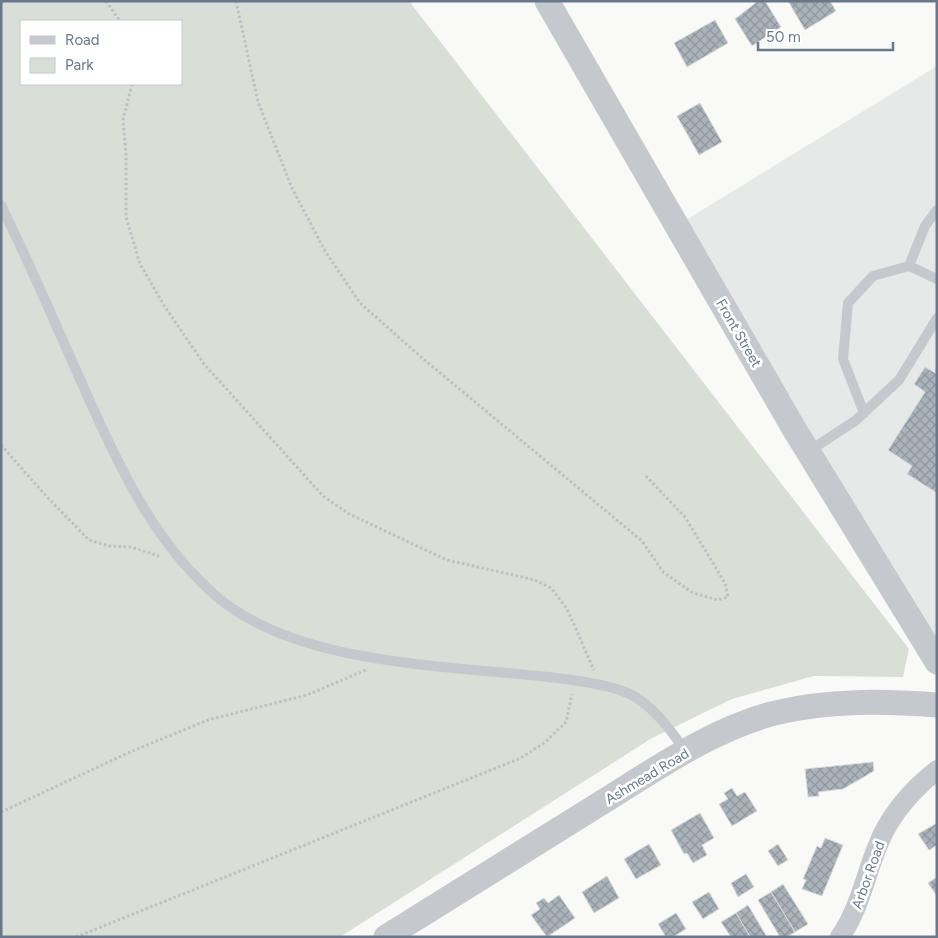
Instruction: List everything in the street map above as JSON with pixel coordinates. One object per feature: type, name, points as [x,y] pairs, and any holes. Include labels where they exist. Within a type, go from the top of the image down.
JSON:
[{"type":"street","name":"Front Street","points":[[546,1],[808,452],[937,662]]},
{"type":"street","name":"Ashmead Road","points":[[386,937],[686,752],[743,723],[775,713],[806,707],[881,701],[937,705]]},
{"type":"street","name":"Arbor Road","points":[[840,937],[860,900],[878,844],[886,829],[906,798],[937,770]]},
{"type":"lane","points":[[1,205],[97,416],[144,510],[168,546],[184,565],[217,597],[253,622],[287,637],[326,649],[392,660],[574,681],[599,685],[636,697],[665,722],[686,752]]},
{"type":"lane","points":[[909,266],[925,226],[937,210]]},
{"type":"lane","points":[[864,413],[843,359],[848,303],[872,276],[909,266],[937,279]]},
{"type":"lane","points":[[808,452],[864,413],[899,380],[937,318]]},
{"type":"path","points":[[106,1],[119,20]]},
{"type":"path","points":[[236,1],[258,102],[292,188],[325,251],[360,302],[421,357],[642,541],[663,572],[693,593],[718,600],[728,597],[725,583],[685,517],[646,476]]},
{"type":"path","points":[[132,85],[123,120],[126,155],[126,217],[140,264],[165,307],[204,364],[323,496],[349,514],[447,560],[535,580],[551,588],[567,609],[599,685]]},
{"type":"path","points":[[1,445],[89,540],[109,546],[131,547],[184,565]]},
{"type":"path","points":[[1,812],[130,752],[208,720],[307,695],[392,660]]},
{"type":"path","points":[[76,937],[521,758],[544,743],[566,722],[574,681]]},
{"type":"shaded area","points":[[937,66],[937,662],[676,226]]},
{"type":"green space","points":[[1,1],[409,1],[909,649],[903,677],[814,676],[732,699],[652,738],[340,937],[1,937]]},
{"type":"building","points":[[758,1],[765,1],[781,27],[752,46],[735,19]]},
{"type":"building","points":[[788,1],[830,1],[836,11],[805,30]]},
{"type":"building","points":[[715,20],[728,43],[687,67],[674,43]]},
{"type":"building","points":[[700,103],[722,142],[699,155],[677,116]]},
{"type":"building","points":[[925,367],[937,374],[937,493],[907,474],[912,466],[888,450],[925,392],[914,384]]},
{"type":"building","points":[[873,762],[874,771],[843,789],[818,792],[819,796],[808,797],[805,769]]},
{"type":"building","points":[[732,788],[737,796],[745,792],[757,811],[732,826],[719,804],[728,799],[724,793]]},
{"type":"building","points":[[700,813],[714,838],[702,845],[707,855],[693,863],[687,853],[684,854],[671,830]]},
{"type":"building","points":[[937,823],[937,845],[929,850],[918,834]]},
{"type":"building","points":[[825,838],[843,845],[822,896],[802,889],[806,880],[803,879],[817,846],[821,848]]},
{"type":"building","points":[[649,844],[661,865],[636,879],[624,859]]},
{"type":"building","points":[[778,844],[788,860],[778,866],[768,851]]},
{"type":"building","points":[[746,874],[754,887],[738,897],[731,883]]},
{"type":"building","points":[[607,876],[619,898],[594,913],[582,892]]},
{"type":"building","points":[[937,877],[937,896],[928,883]]},
{"type":"building","points":[[783,884],[808,924],[795,932],[771,892]]},
{"type":"building","points":[[709,892],[719,909],[703,919],[692,902]]},
{"type":"building","points":[[771,892],[795,932],[787,937],[780,937],[758,900]]},
{"type":"building","points":[[559,895],[575,918],[547,937],[531,915],[540,909],[536,903],[544,898],[548,903]]},
{"type":"building","points":[[748,905],[767,937],[750,937],[736,913]]},
{"type":"building","points":[[676,913],[686,929],[673,937],[666,937],[658,924]]},
{"type":"building","points":[[736,913],[750,937],[731,937],[721,922]]}]
